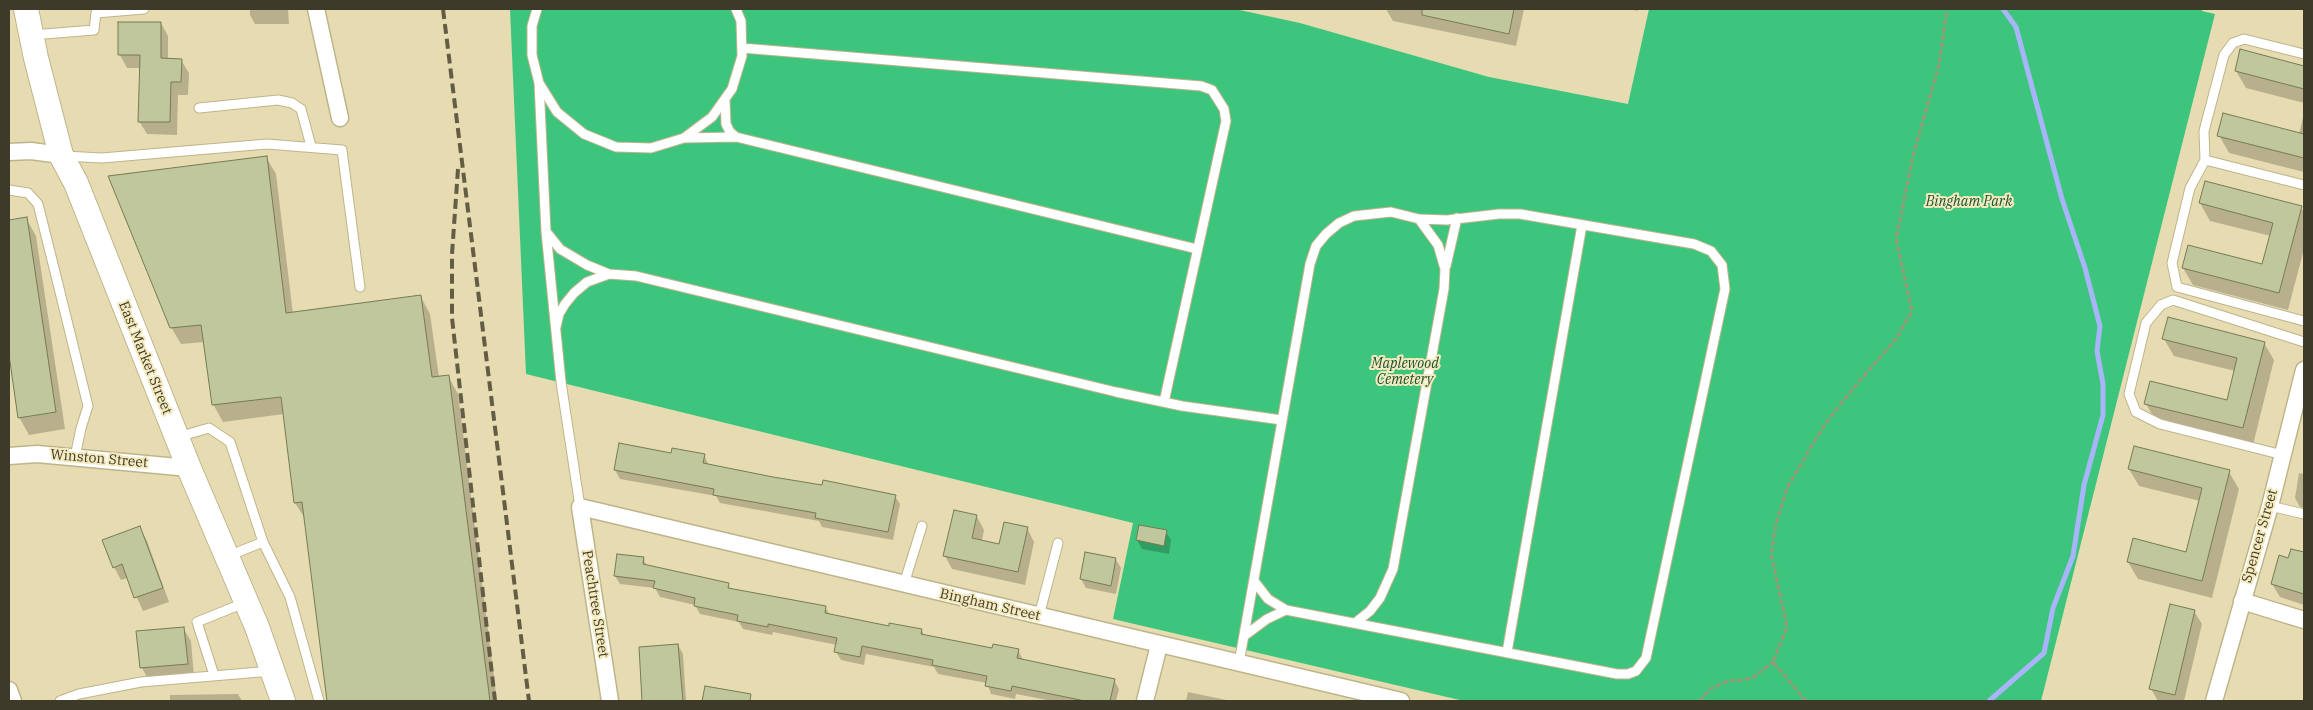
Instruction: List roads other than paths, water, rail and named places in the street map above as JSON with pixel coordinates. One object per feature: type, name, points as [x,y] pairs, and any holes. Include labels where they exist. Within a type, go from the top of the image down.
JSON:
[{"type":"main road","name":"East Market Street","points":[[26,9],[61,155],[76,183],[189,468],[247,602],[282,701]]},
{"type":"street","points":[[316,9],[340,118]]},
{"type":"street","points":[[9,152],[31,151],[61,155]]},
{"type":"street","name":"Spencer Street","points":[[2214,701],[2270,506],[2304,370]]},
{"type":"street","name":"Winston Street","points":[[9,456],[37,454],[189,468]]},
{"type":"street","name":"Bingham Street","points":[[580,507],[1401,701]]},
{"type":"street","name":"Peachtree Street","points":[[580,507],[610,701]]},
{"type":"street","points":[[2242,601],[2304,620]]},
{"type":"street","points":[[1145,701],[1159,645]]},
{"type":"street","points":[[9,690],[13,701]]},
{"type":"lane","points":[[31,35],[94,30],[96,13],[144,9]]},
{"type":"lane","points":[[537,9],[532,26],[532,55],[539,83],[546,232],[561,382],[580,507]]},
{"type":"lane","points":[[684,138],[712,117],[732,89],[742,56],[741,21],[736,9]]},
{"type":"lane","points":[[2173,300],[2177,287],[2172,263],[2190,188],[2205,160],[2204,131],[2224,55],[2233,43],[2244,39],[2304,54]]},
{"type":"lane","points":[[742,48],[1201,86],[1212,90],[1224,109],[1226,121],[1164,402]]},
{"type":"lane","points":[[539,83],[557,112],[584,134],[616,147],[651,148],[684,138],[736,137],[1198,249]]},
{"type":"lane","points":[[725,99],[726,124],[730,132],[736,137]]},
{"type":"lane","points":[[199,108],[278,100],[292,103],[301,109],[311,146]]},
{"type":"lane","points":[[61,155],[102,158],[267,144],[311,146],[342,150],[360,287]]},
{"type":"lane","points":[[2205,160],[2304,186]]},
{"type":"lane","points":[[9,190],[28,193],[38,204],[56,275],[88,406],[80,428],[75,457]]},
{"type":"lane","points":[[1239,663],[1310,264],[1316,246],[1326,234],[1339,223],[1354,216],[1391,212],[1419,219],[1520,214],[1702,247],[1717,257],[1722,265],[1726,289],[1646,658],[1636,671],[1617,674],[1286,610],[1268,599],[1254,581]]},
{"type":"lane","points":[[1355,623],[1370,611],[1380,598],[1393,569],[1444,289],[1445,269],[1457,218]]},
{"type":"lane","points":[[1419,219],[1438,245],[1445,269]]},
{"type":"lane","points":[[1507,652],[1582,225]]},
{"type":"lane","points":[[546,232],[560,249],[587,265],[609,274],[651,278],[1164,402],[1282,420]]},
{"type":"lane","points":[[556,327],[559,314],[574,293],[587,282],[609,274]]},
{"type":"lane","points":[[2177,287],[2304,321]]},
{"type":"lane","points":[[2283,455],[2160,424],[2136,412],[2130,394],[2146,323],[2161,305],[2173,300],[2304,342]]},
{"type":"lane","points":[[177,438],[209,428],[230,442],[263,542],[290,597],[319,701]]},
{"type":"lane","points":[[2270,506],[2304,514]]},
{"type":"lane","points":[[904,584],[922,526]]},
{"type":"lane","points":[[227,556],[263,542]]},
{"type":"lane","points":[[1039,616],[1058,543]]},
{"type":"lane","points":[[214,675],[197,622],[247,602]]},
{"type":"lane","points":[[1244,636],[1267,619],[1286,610]]},
{"type":"lane","points":[[60,701],[79,694],[141,682],[272,671]]},
{"type":"waterway","points":[[1989,701],[2044,653],[2053,608],[2073,556],[2084,485],[2103,415],[2103,384],[2097,351],[2100,326],[2085,268],[2062,199],[2016,27],[2003,9]]},
{"type":"railway","points":[[443,9],[529,701]]},
{"type":"railway","points":[[458,169],[452,254],[452,318],[495,701]]},
{"type":"park label","name":"Bingham Park","points":[[1969,202]]},
{"type":"park label","name":"Maplewood Cemetery","points":[[1405,372]]}]
